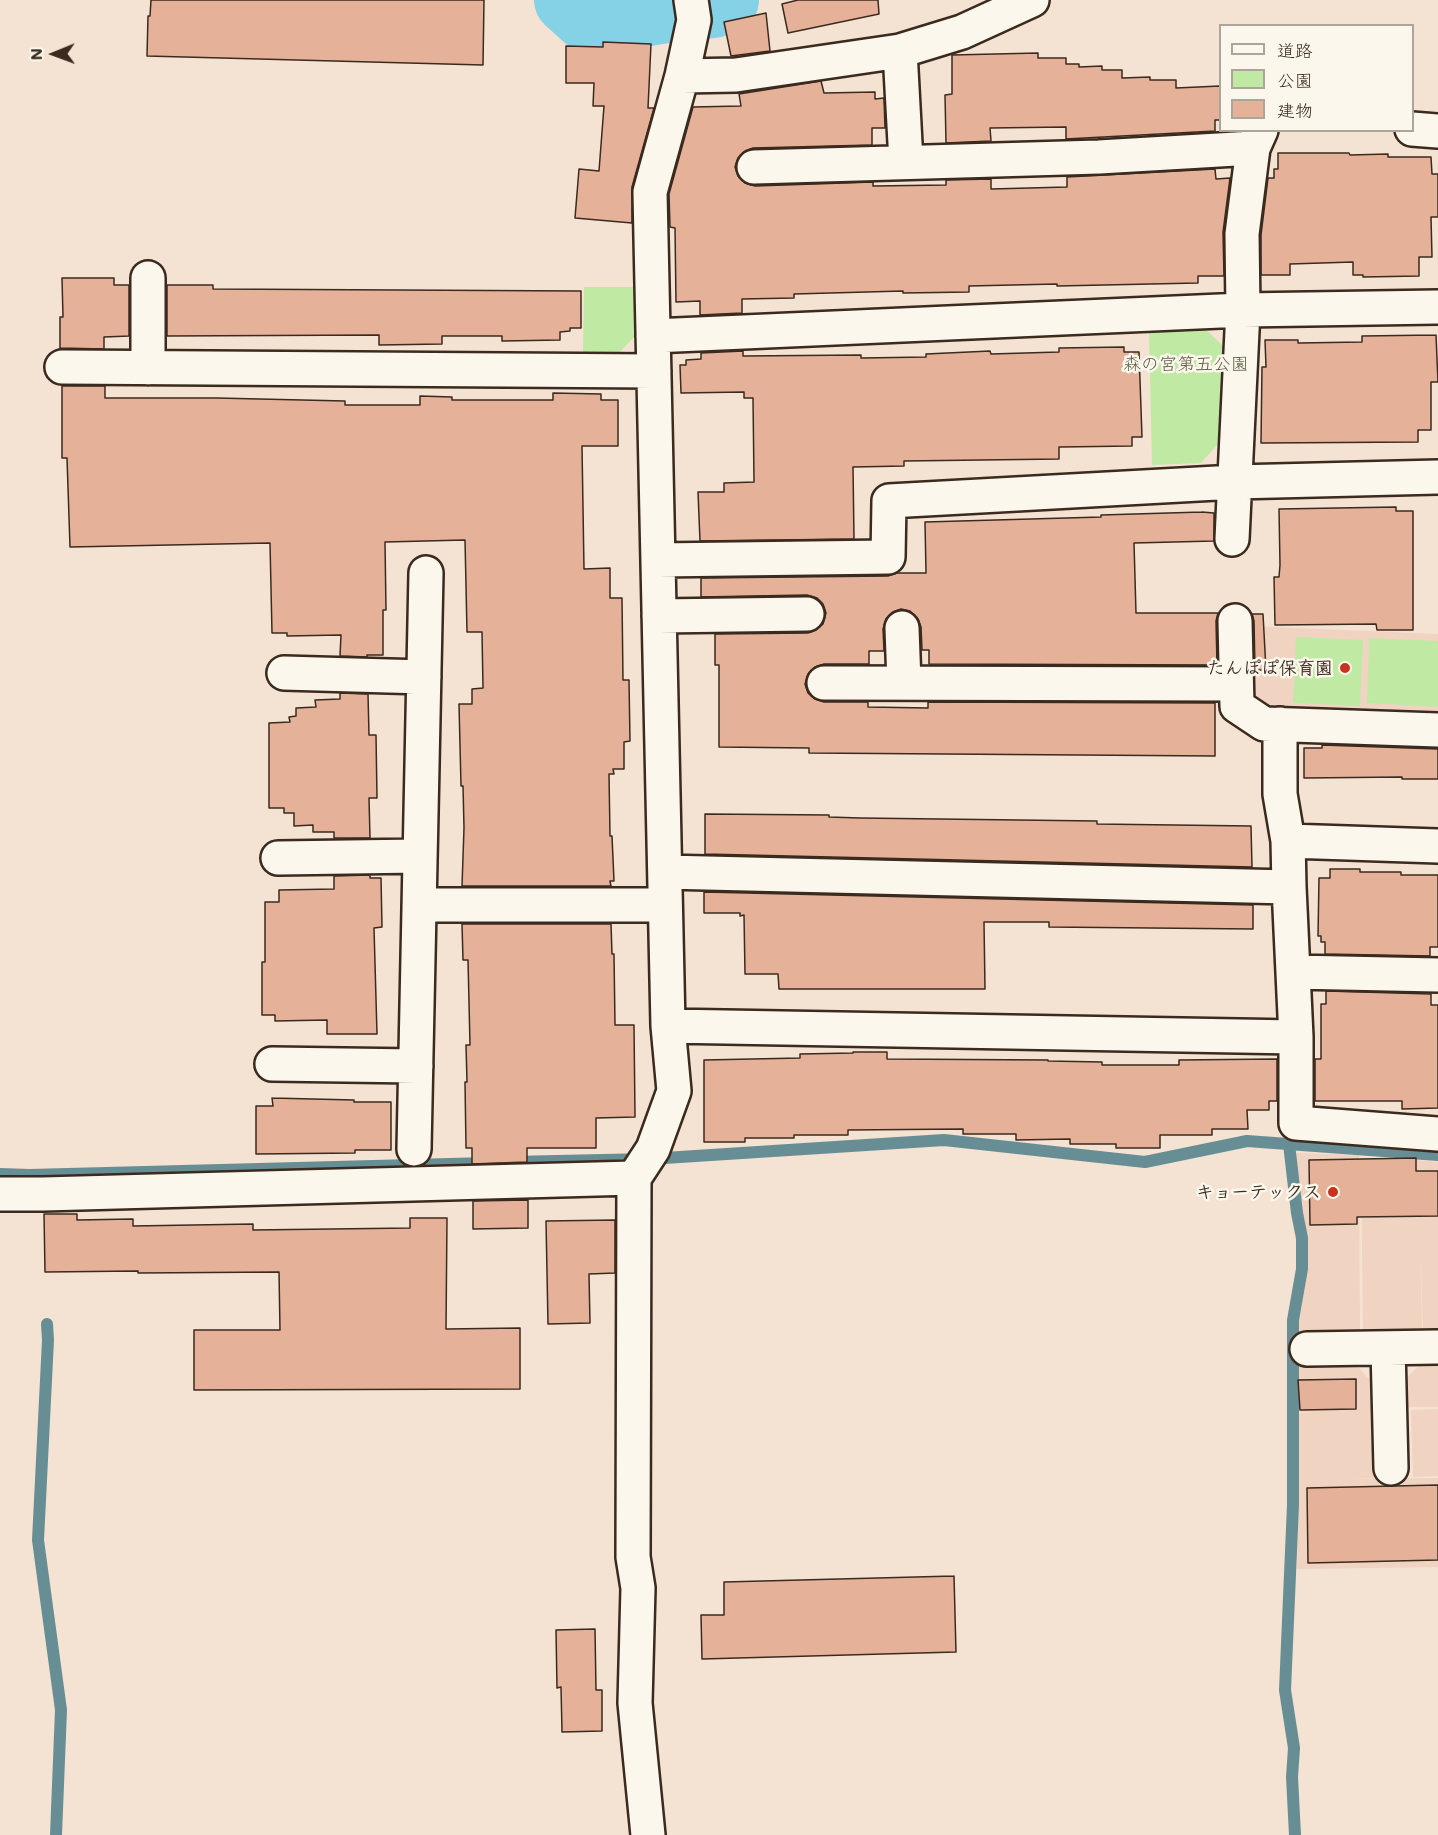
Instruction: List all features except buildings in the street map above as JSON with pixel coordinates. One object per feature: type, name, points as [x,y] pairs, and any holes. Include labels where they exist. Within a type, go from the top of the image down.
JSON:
[{"type":"street","points":[[682,76],[736,75],[900,51],[962,32],[1032,0]]},
{"type":"street","points":[[648,1835],[635,1703],[638,1588],[633,1557],[643,1164],[674,1091],[668,1026],[650,192],[682,76],[692,10]]},
{"type":"street","points":[[900,51],[906,162]]},
{"type":"street","points":[[1414,129],[1438,130]]},
{"type":"street","points":[[754,167],[1099,157],[1257,139],[1242,234],[1244,310],[1232,539]]},
{"type":"street","points":[[148,278],[148,368]]},
{"type":"street","points":[[653,336],[1244,310],[1438,307]]},
{"type":"street","points":[[62,368],[654,370]]},
{"type":"street","points":[[658,560],[888,557],[889,501],[1235,482],[1438,477]]},
{"type":"street","points":[[414,1149],[426,573]]},
{"type":"street","points":[[659,616],[807,614]]},
{"type":"street","points":[[1235,621],[1237,706],[1264,724],[1438,730]]},
{"type":"street","points":[[902,628],[904,683]]},
{"type":"street","points":[[284,673],[424,677]]},
{"type":"street","points":[[824,683],[1236,684]]},
{"type":"street","points":[[1280,724],[1280,794],[1288,841],[1288,887],[1296,1036],[1296,1124],[1438,1134]]},
{"type":"street","points":[[1288,841],[1438,846]]},
{"type":"street","points":[[278,858],[420,856]]},
{"type":"street","points":[[665,872],[1288,887]]},
{"type":"street","points":[[419,905],[665,906]]},
{"type":"street","points":[[1293,972],[1438,975]]},
{"type":"street","points":[[668,1026],[1296,1036]]},
{"type":"street","points":[[272,1064],[416,1066]]},
{"type":"street","points":[[0,1194],[44,1194],[643,1164]]},
{"type":"street","points":[[1307,1349],[1438,1347]]},
{"type":"street","points":[[1388,1348],[1390,1468]]},
{"type":"shaded area","name":"たんぽぽ保育園","points":[[1250,626],[1438,634],[1438,712],[1271,708],[1255,702]]},
{"type":"shaded area","points":[[1295,1153],[1359,1155],[1360,1332],[1299,1333],[1307,1276],[1307,1237],[1301,1217]]},
{"type":"shaded area","points":[[1417,1160],[1438,1162],[1438,1330],[1423,1331],[1420,1237],[1422,1330],[1363,1332],[1361,1162]]},
{"type":"shaded area","points":[[1421,1364],[1438,1364],[1438,1407],[1404,1407],[1403,1381]]},
{"type":"shaded area","points":[[1356,1365],[1372,1382],[1374,1478],[1348,1479],[1438,1478],[1438,1567],[1297,1569],[1299,1480],[1296,1413],[1316,1412],[1298,1412],[1296,1366]]},
{"type":"shaded area","points":[[1438,1409],[1438,1476],[1413,1477],[1411,1410]]},
{"type":"green space","points":[[584,287],[634,287],[635,336],[619,353],[583,353]]},
{"type":"green space","name":"森の宮第五公園","points":[[1204,328],[1222,345],[1218,444],[1201,463],[1152,465],[1149,330]]},
{"type":"green space","points":[[1296,637],[1363,640],[1360,706],[1293,703]]},
{"type":"green space","points":[[1369,638],[1438,641],[1438,707],[1367,703]]},
{"type":"waterway","points":[[568,0],[588,18],[602,20],[713,4],[725,0]]},
{"type":"waterway","points":[[511,1162],[649,1159],[944,1140],[1145,1162],[1247,1141],[1438,1155]]},
{"type":"waterway","points":[[1289,1144],[1302,1238],[1302,1269],[1293,1320],[1293,1505],[1285,1690],[1294,1748],[1292,1777],[1295,1835]]},
{"type":"waterway","points":[[0,1174],[488,1163]]},
{"type":"waterway","points":[[47,1324],[38,1540],[61,1710],[56,1835]]},
{"type":"place","name":"たんぽぽ保育園","points":[[1345,668]]},
{"type":"place","name":"キョーテックス","points":[[1333,1192]]}]
